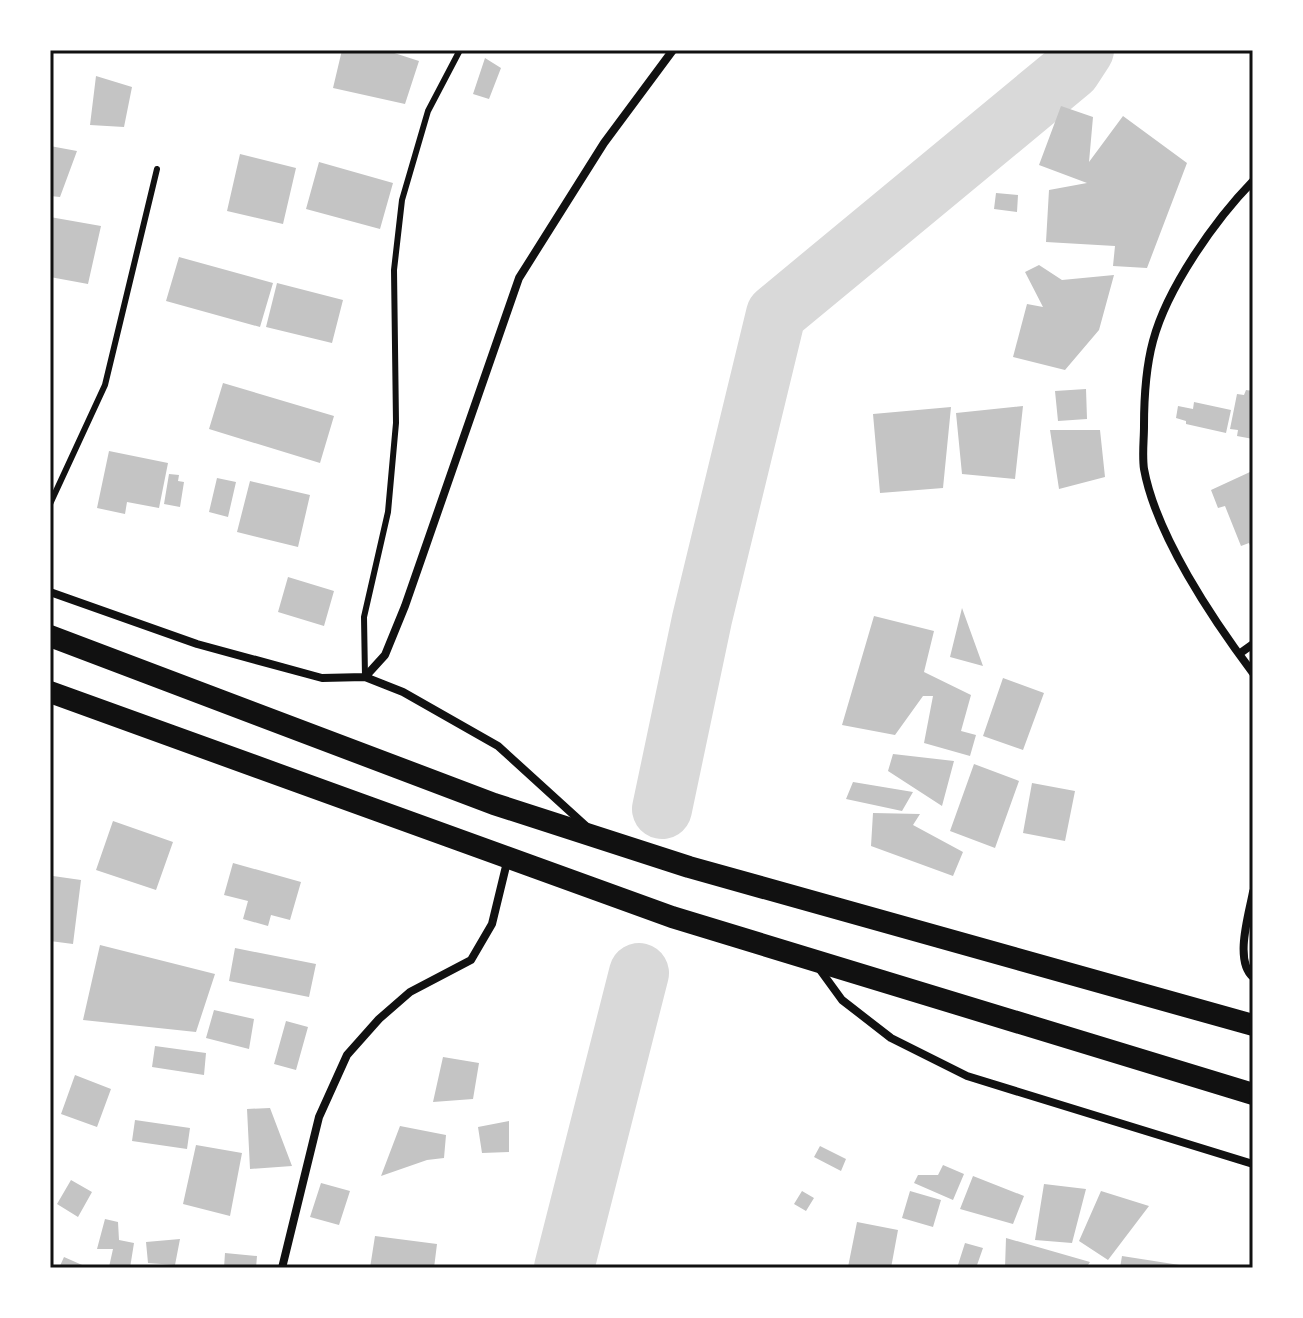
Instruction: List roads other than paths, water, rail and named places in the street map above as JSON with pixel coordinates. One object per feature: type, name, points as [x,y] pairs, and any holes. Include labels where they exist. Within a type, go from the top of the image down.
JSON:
[{"type":"highway","points":[[50,636],[494,804],[689,867],[1253,1025]]},
{"type":"highway","points":[[50,692],[672,917],[1253,1094]]},
{"type":"street","points":[[365,677],[385,655],[405,606],[519,278],[604,143],[673,50]]},
{"type":"street","points":[[1253,181],[1228,207],[1171,295],[1153,341],[1144,408],[1144,467],[1158,514],[1191,579],[1253,673]]},
{"type":"street","points":[[50,592],[197,644],[322,678],[365,677],[403,692],[498,746],[597,835]]},
{"type":"street","points":[[1239,654],[1253,644]]},
{"type":"street","points":[[282,1268],[319,1117],[347,1055],[379,1019],[410,992],[471,960],[492,924],[508,858]]},
{"type":"street","points":[[1253,892],[1242,955],[1247,972],[1253,977]]},
{"type":"street","points":[[812,959],[842,1000],[891,1038],[967,1076],[1253,1164]]},
{"type":"lane","points":[[365,677],[364,617],[388,512],[396,423],[394,270],[402,200],[428,111],[460,50]]},
{"type":"lane","points":[[50,504],[105,385],[157,169]]},
{"type":"waterway","points":[[662,809],[702,619],[776,314],[1071,70],[1084,50]]},
{"type":"waterway","points":[[564,1268],[639,973]]}]
